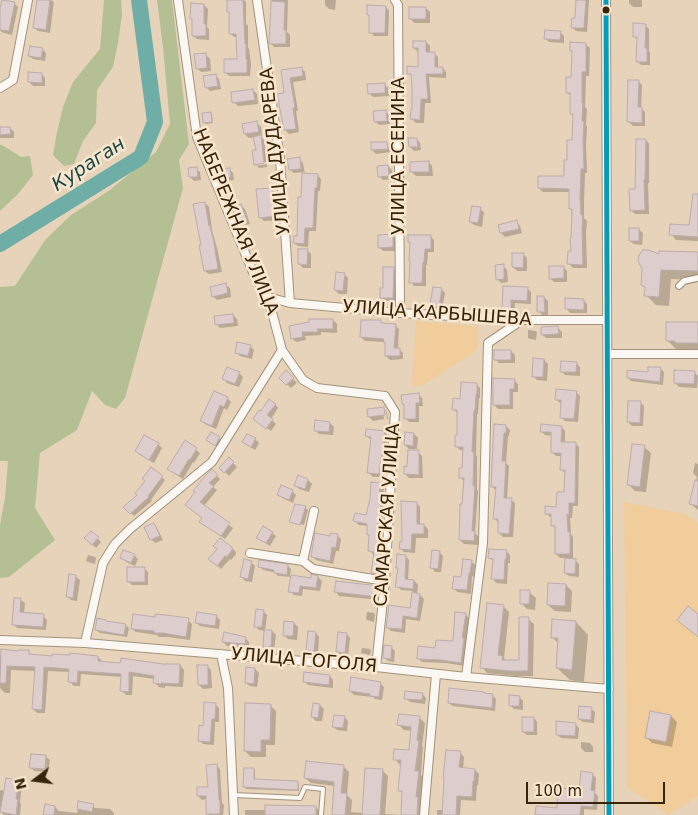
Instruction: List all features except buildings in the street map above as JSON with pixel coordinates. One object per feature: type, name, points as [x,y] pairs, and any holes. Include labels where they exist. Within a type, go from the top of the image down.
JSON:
[{"type":"street","points":[[0,88],[13,80],[28,0]]},
{"type":"street","name":"НАБЕРЕЖНАЯ УЛИЦА","points":[[178,0],[197,136],[255,278],[268,297],[282,350]]},
{"type":"street","name":"УЛИЦА ДУДАРЕВА","points":[[257,0],[280,159],[290,303]]},
{"type":"street","name":"УЛИЦА ЕСЕНИНА","points":[[395,0],[398,5],[400,313]]},
{"type":"street","points":[[606,0],[609,815]]},
{"type":"street","points":[[679,286],[684,281],[698,278]]},
{"type":"street","name":"УЛИЦА КАРБЫШЕВА","points":[[268,297],[290,303],[400,313],[522,320],[607,320]]},
{"type":"street","points":[[466,677],[483,543],[488,343],[522,320]]},
{"type":"street","points":[[85,643],[103,562],[115,544],[212,462],[282,350]]},
{"type":"street","name":"САМАРСКАЯ УЛИЦА","points":[[282,350],[303,380],[317,388],[385,396],[395,412],[385,581],[376,668]]},
{"type":"street","points":[[608,354],[698,354]]},
{"type":"street","points":[[303,561],[314,511]]},
{"type":"street","points":[[250,554],[303,561],[313,569],[385,581]]},
{"type":"street","name":"УЛИЦА ГОГОЛЯ","points":[[0,640],[85,643],[608,689]]},
{"type":"street","points":[[221,654],[228,688],[234,815]]},
{"type":"street","points":[[424,815],[436,674]]},
{"type":"lane","points":[[234,795],[300,798],[305,787],[323,788],[321,815]]},
{"type":"shaded area","points":[[416,321],[478,326],[477,350],[422,386],[412,385]]},
{"type":"shaded area","points":[[624,502],[685,514],[698,523],[698,796],[668,815],[627,787]]},
{"type":"green space","points":[[104,0],[121,0],[122,15],[113,67],[97,90],[96,123],[83,141],[74,164],[64,166],[53,155],[63,107],[73,82],[100,49]]},
{"type":"green space","points":[[157,0],[172,0],[189,144],[179,160],[183,188],[125,398],[116,409],[105,405],[92,391],[77,430],[40,453],[35,508],[55,540],[9,577],[0,578],[0,525],[5,498],[8,461],[0,461],[0,287],[15,286],[45,240],[71,215],[110,190],[156,152],[170,124]]},
{"type":"green space","points":[[0,145],[21,157],[30,156],[33,175],[18,194],[0,211]]},
{"type":"waterway","name":"Кураган","points":[[0,244],[141,157],[155,122],[139,0]]},
{"type":"transit line","points":[[606,0],[609,815]]}]
